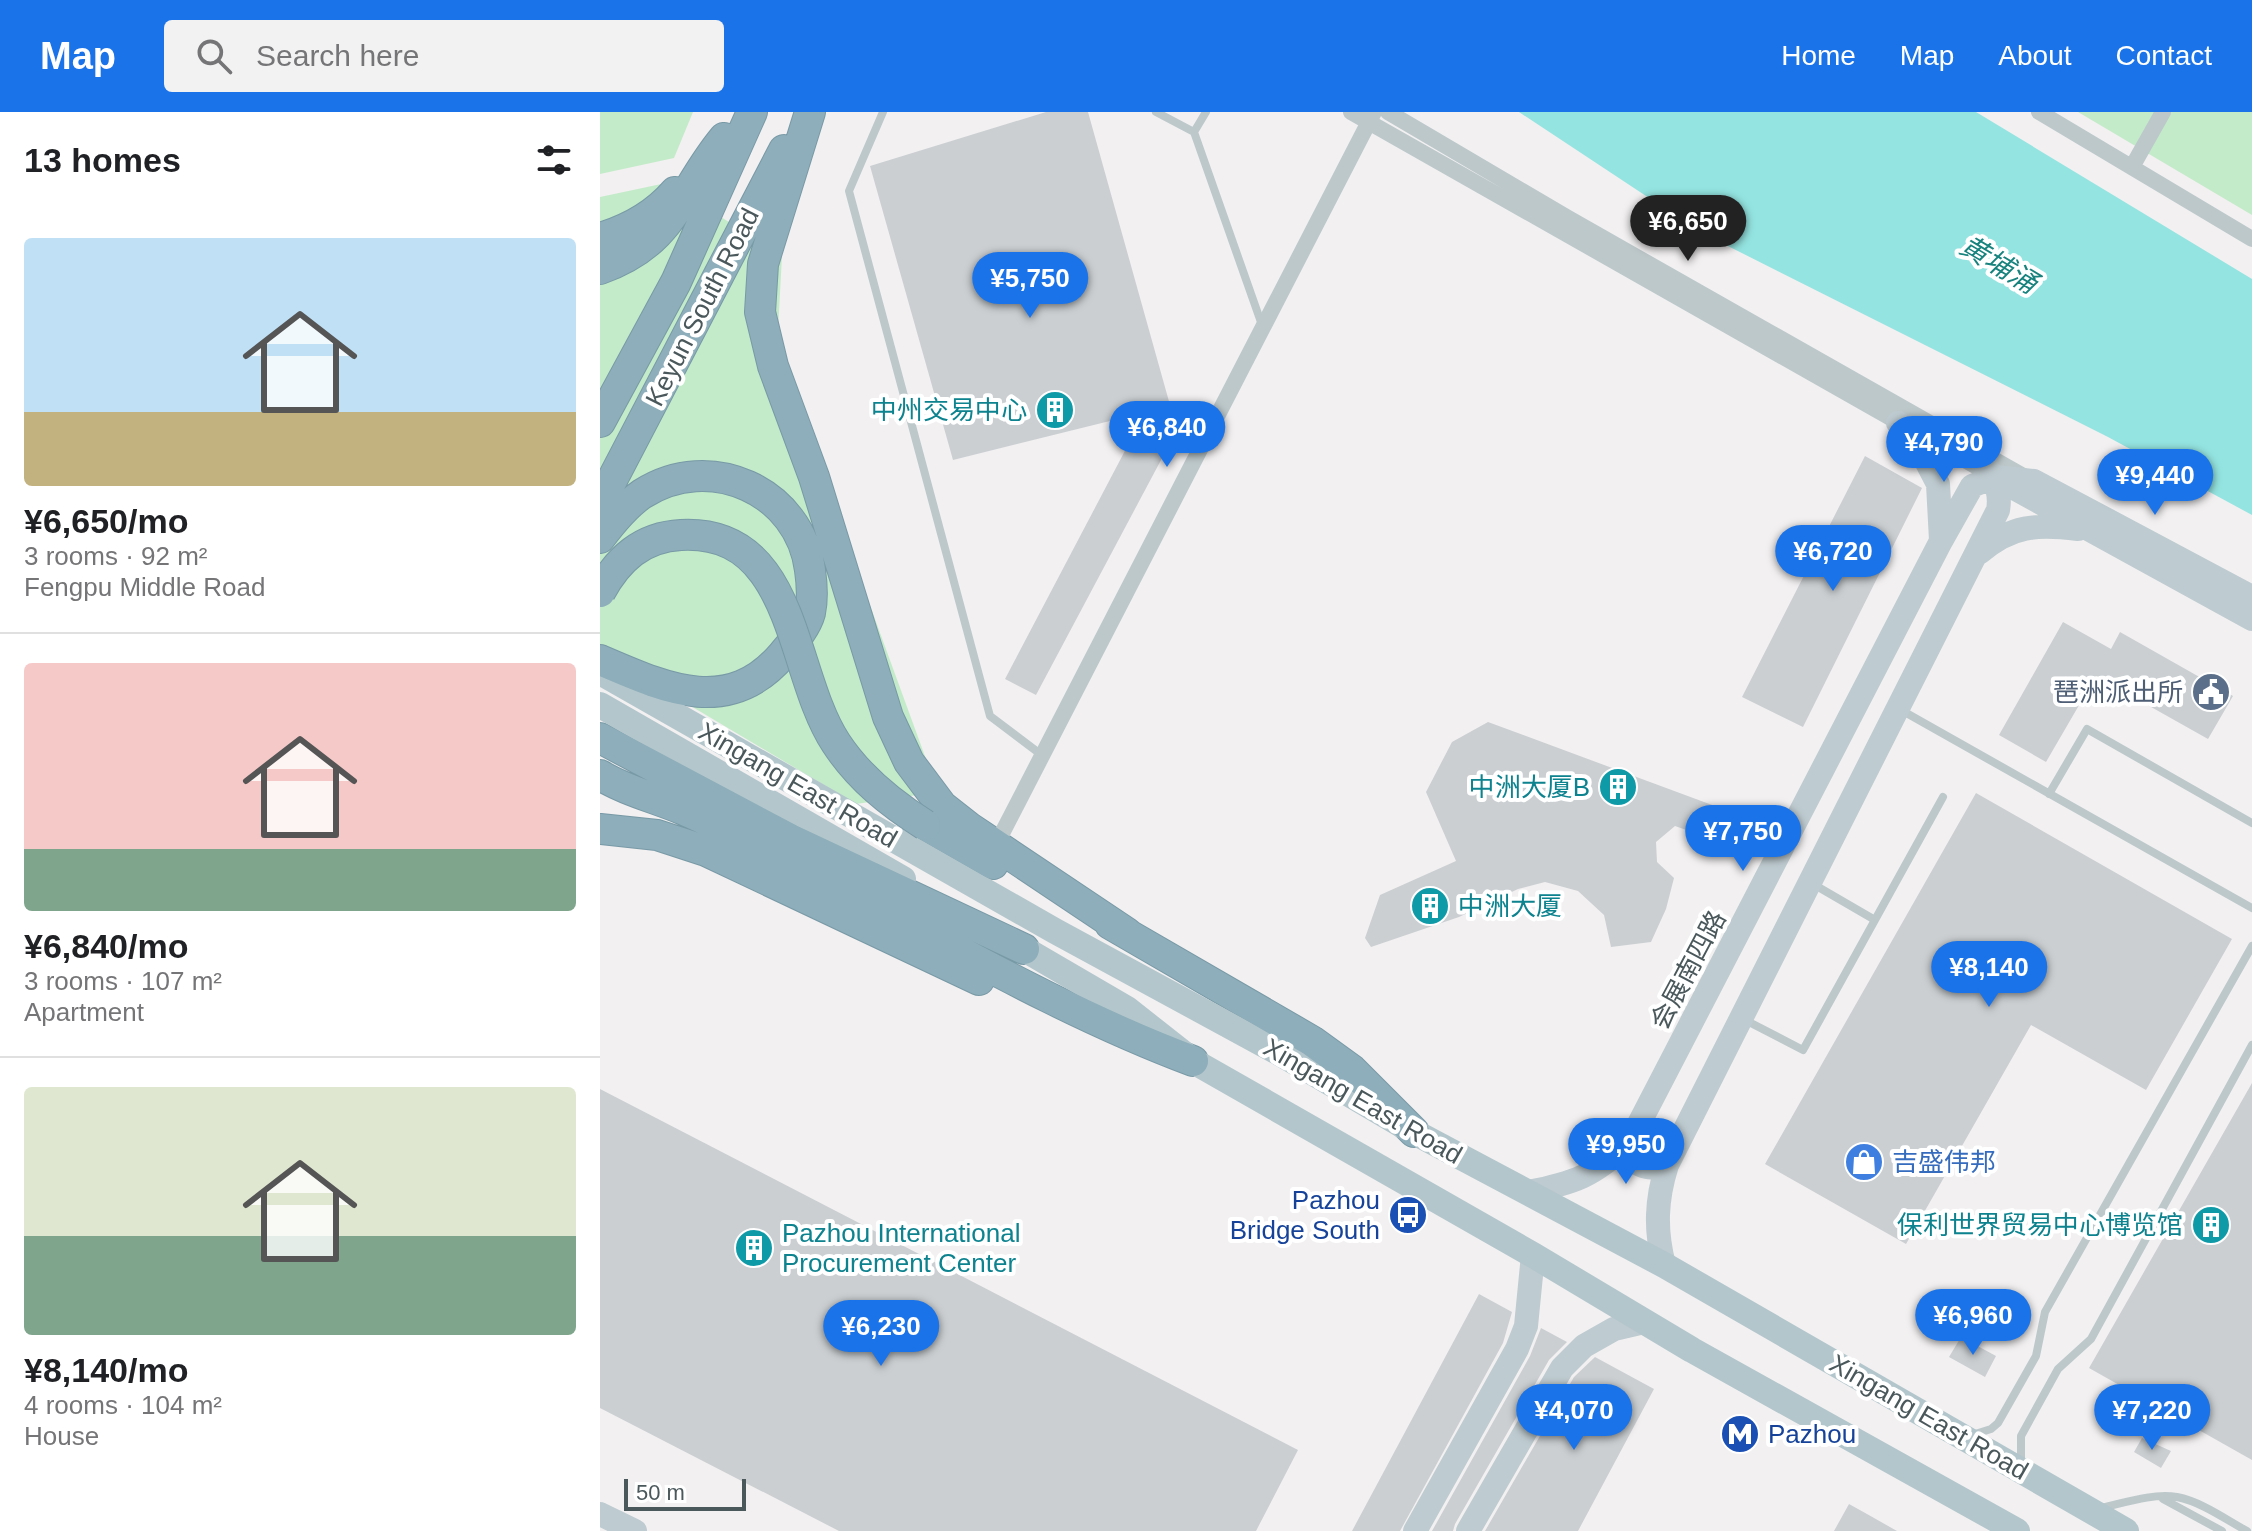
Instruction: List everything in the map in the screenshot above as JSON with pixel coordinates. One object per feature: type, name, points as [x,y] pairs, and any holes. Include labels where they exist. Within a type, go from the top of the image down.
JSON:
[{"type":"highway","points":[[600,238],[630,227],[653,213],[672,195],[700,159],[749,112]]},
{"type":"highway","name":"Keyun South Road","points":[[600,422],[676,282],[749,112]]},
{"type":"highway","points":[[808,112],[763,264],[760,312],[764,335],[822,500],[881,697],[897,740],[921,781],[942,806],[1127,933]]},
{"type":"highway","name":"Keyun South Road","points":[[600,503],[808,112]]},
{"type":"highway","points":[[600,269],[640,249],[660,233],[720,143]]},
{"type":"highway","points":[[600,538],[629,505],[665,483],[711,477],[736,482],[761,492],[783,509],[797,527],[808,556],[812,588],[810,614],[796,639],[776,662],[743,687],[723,692],[690,692],[642,679],[600,660]]},
{"type":"highway","points":[[600,592],[624,557],[664,537],[695,535],[734,545],[762,568],[776,591],[816,702],[835,742],[875,789],[925,825],[1030,884],[1127,933],[1285,1024],[1352,1070],[1414,1132]]},
{"type":"highway","points":[[600,738],[790,839],[1024,949]]},
{"type":"highway","points":[[600,775],[627,789],[685,810],[766,849],[1080,1012],[1140,1041],[1193,1061]]},
{"type":"highway","points":[[600,829],[657,835],[706,851],[964,974],[1015,994],[1080,1012]]},
{"type":"main road","name":"Xingang East Road","points":[[600,672],[1068,938],[1276,1051],[1414,1132],[1664,1265],[2126,1531]]},
{"type":"main road","name":"Xingang East Road","points":[[600,705],[1127,1009],[1193,1061],[1644,1322],[2017,1531]]},
{"type":"street","points":[[1351,112],[1371,117],[1898,423],[2252,619]]},
{"type":"street","points":[[1388,112],[1970,446],[2252,597]]},
{"type":"street","points":[[2039,112],[2252,239]]},
{"type":"street","points":[[2132,167],[2163,112]]},
{"type":"street","points":[[996,845],[1371,117]]},
{"type":"street","points":[[1898,423],[1924,457],[1938,484],[1941,541]]},
{"type":"street","points":[[1664,1265],[1657,1231],[1657,1206],[1667,1165],[1998,510],[2000,498],[1994,477],[1970,446]]},
{"type":"street","points":[[1994,477],[2034,481]]},
{"type":"street","name":"会展南四路","points":[[1528,1192],[1573,1182],[1593,1173],[1629,1143],[1941,541],[1972,486],[1994,477]]},
{"type":"street","points":[[1974,557],[1992,542],[2030,526],[2091,531]]},
{"type":"street","points":[[1629,1143],[1629,1154],[1639,1165],[1653,1169],[1667,1165]]},
{"type":"street","points":[[1415,1531],[1517,1349],[1526,1326],[1533,1255]]},
{"type":"street","points":[[1468,1531],[1562,1368],[1584,1346],[1614,1329],[1644,1322]]},
{"type":"street","points":[[600,1514],[635,1531]]},
{"type":"lane","points":[[883,112],[849,191],[990,716],[1044,756]]},
{"type":"lane","points":[[1156,112],[1194,132],[1262,325]]},
{"type":"lane","points":[[1194,132],[1206,112]]},
{"type":"lane","points":[[1899,709],[2252,908]]},
{"type":"lane","points":[[2049,794],[2087,729],[2252,823]]},
{"type":"lane","points":[[1742,1019],[1803,1050],[1943,797]]},
{"type":"lane","points":[[1811,883],[1875,920]]},
{"type":"lane","points":[[1964,1437],[1981,1433],[1998,1423],[2036,1356],[2045,1312],[2252,946]]},
{"type":"lane","points":[[2023,1471],[2019,1459],[2021,1436],[2058,1369],[2091,1339],[2252,1045]]},
{"type":"lane","points":[[2159,1497],[2222,1531]]},
{"type":"lane","points":[[2091,1511],[2159,1497],[2189,1501],[2247,1531]]},
{"type":"green space","points":[[600,112],[693,112],[674,158],[600,174]]},
{"type":"green space","points":[[2078,112],[2252,112],[2252,215]]},
{"type":"green space","points":[[666,183],[782,255],[777,350],[938,792],[856,804],[600,652],[600,197]]},
{"type":"water","name":"黄埔涌","points":[[1519,112],[1976,112],[2252,279],[2252,515],[2108,437],[1702,233]]},
{"type":"building","name":"中州交易中心","points":[[1046,112],[1088,112],[1177,430],[1036,695],[1005,679],[1128,445],[1122,418],[953,460],[870,166]]},
{"type":"building","points":[[1865,456],[1922,488],[1803,727],[1742,697]]},
{"type":"building","points":[[2063,622],[2111,649],[2120,632],[2233,696],[2208,739],[2096,676],[2046,762],[1999,735]]},
{"type":"building","points":[[1488,722],[1731,812],[1720,842],[1675,826],[1656,842],[1657,862],[1674,878],[1666,909],[1651,942],[1611,947],[1604,915],[1578,891],[1545,882],[1518,889],[1459,917],[1371,947],[1365,938],[1380,895],[1456,861],[1426,792],[1452,742]]},
{"type":"building","points":[[1976,793],[2232,939],[2146,1090],[2031,1025],[1906,1244],[1765,1164]]},
{"type":"building","name":"保利世界贸易中心博览馆","points":[[2252,1083],[2252,1460],[2089,1368]]},
{"type":"building","name":"Pazhou International Procurement Center","points":[[600,1089],[1298,1450],[1256,1531],[839,1531],[600,1408]]},
{"type":"building","points":[[1479,1294],[1512,1312],[1503,1343],[1400,1531],[1352,1531]]},
{"type":"building","points":[[1541,1328],[1567,1342],[1549,1360],[1453,1531],[1432,1531],[1530,1356]]},
{"type":"building","points":[[1961,1337],[1996,1356],[1985,1377],[1949,1357]]},
{"type":"building","points":[[1595,1357],[1654,1389],[1578,1531],[1485,1531],[1574,1377]]},
{"type":"building","points":[[2142,1438],[2171,1451],[2161,1468],[2134,1452]]},
{"type":"building","points":[[1849,1504],[1867,1514],[1897,1531],[1834,1531]]},
{"type":"place","name":"中州交易中心","points":[[1055,410]]},
{"type":"place","name":"琶洲派出所","points":[[2211,692]]},
{"type":"place","name":"中洲大厦B","points":[[1618,787]]},
{"type":"place","name":"中洲大厦","points":[[1430,906]]},
{"type":"place","name":"吉盛伟邦","points":[[1864,1162]]},
{"type":"place","name":"Pazhou Bridge South","points":[[1408,1215]]},
{"type":"place","name":"保利世界贸易中心博览馆","points":[[2211,1225]]},
{"type":"place","name":"Pazhou International Procurement Center","points":[[754,1248]]},
{"type":"place","name":"Pazhou","points":[[1740,1434]]}]
